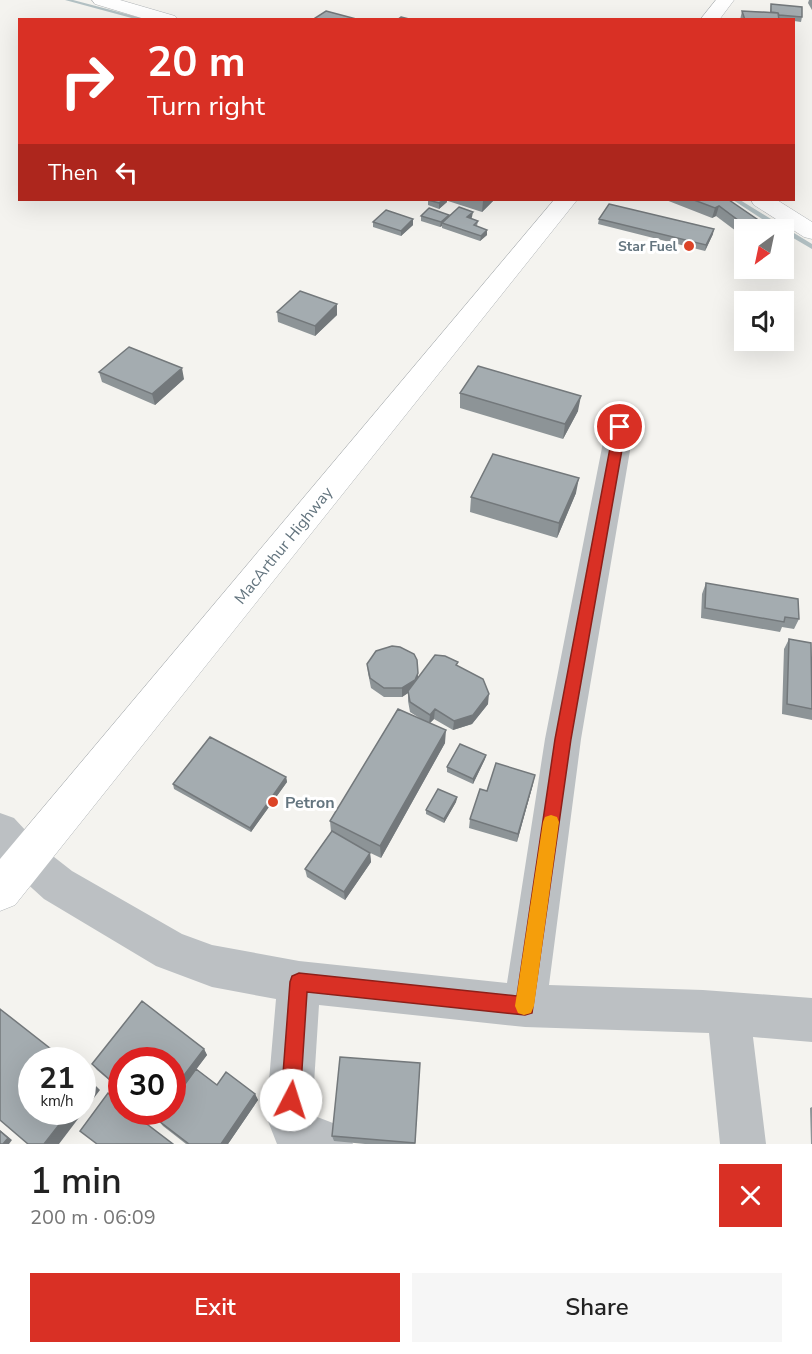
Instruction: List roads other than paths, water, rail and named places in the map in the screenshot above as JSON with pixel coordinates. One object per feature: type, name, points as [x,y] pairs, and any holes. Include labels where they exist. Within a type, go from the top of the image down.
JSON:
[{"type":"main road","points":[[101,0],[162,18]]},
{"type":"main road","points":[[712,18],[725,0]]},
{"type":"main road","name":"MacArthur Highway","points":[[0,891],[13,845],[565,201]]},
{"type":"main road","points":[[764,201],[812,231]]},
{"type":"street","points":[[525,1006],[563,739],[620,427]]},
{"type":"street","points":[[13,845],[58,885],[171,951],[212,966],[299,982],[525,1006],[729,1013],[812,1020]]},
{"type":"street","points":[[299,982],[289,1116],[295,1133],[330,1144]]},
{"type":"street","points":[[729,1013],[743,1144]]},
{"type":"waterway","points":[[67,0],[139,18]]},
{"type":"waterway","points":[[738,201],[812,247]]},
{"type":"place","name":"Star Fuel","points":[[689,246]]},
{"type":"place","name":"Petron","points":[[273,802]]}]
